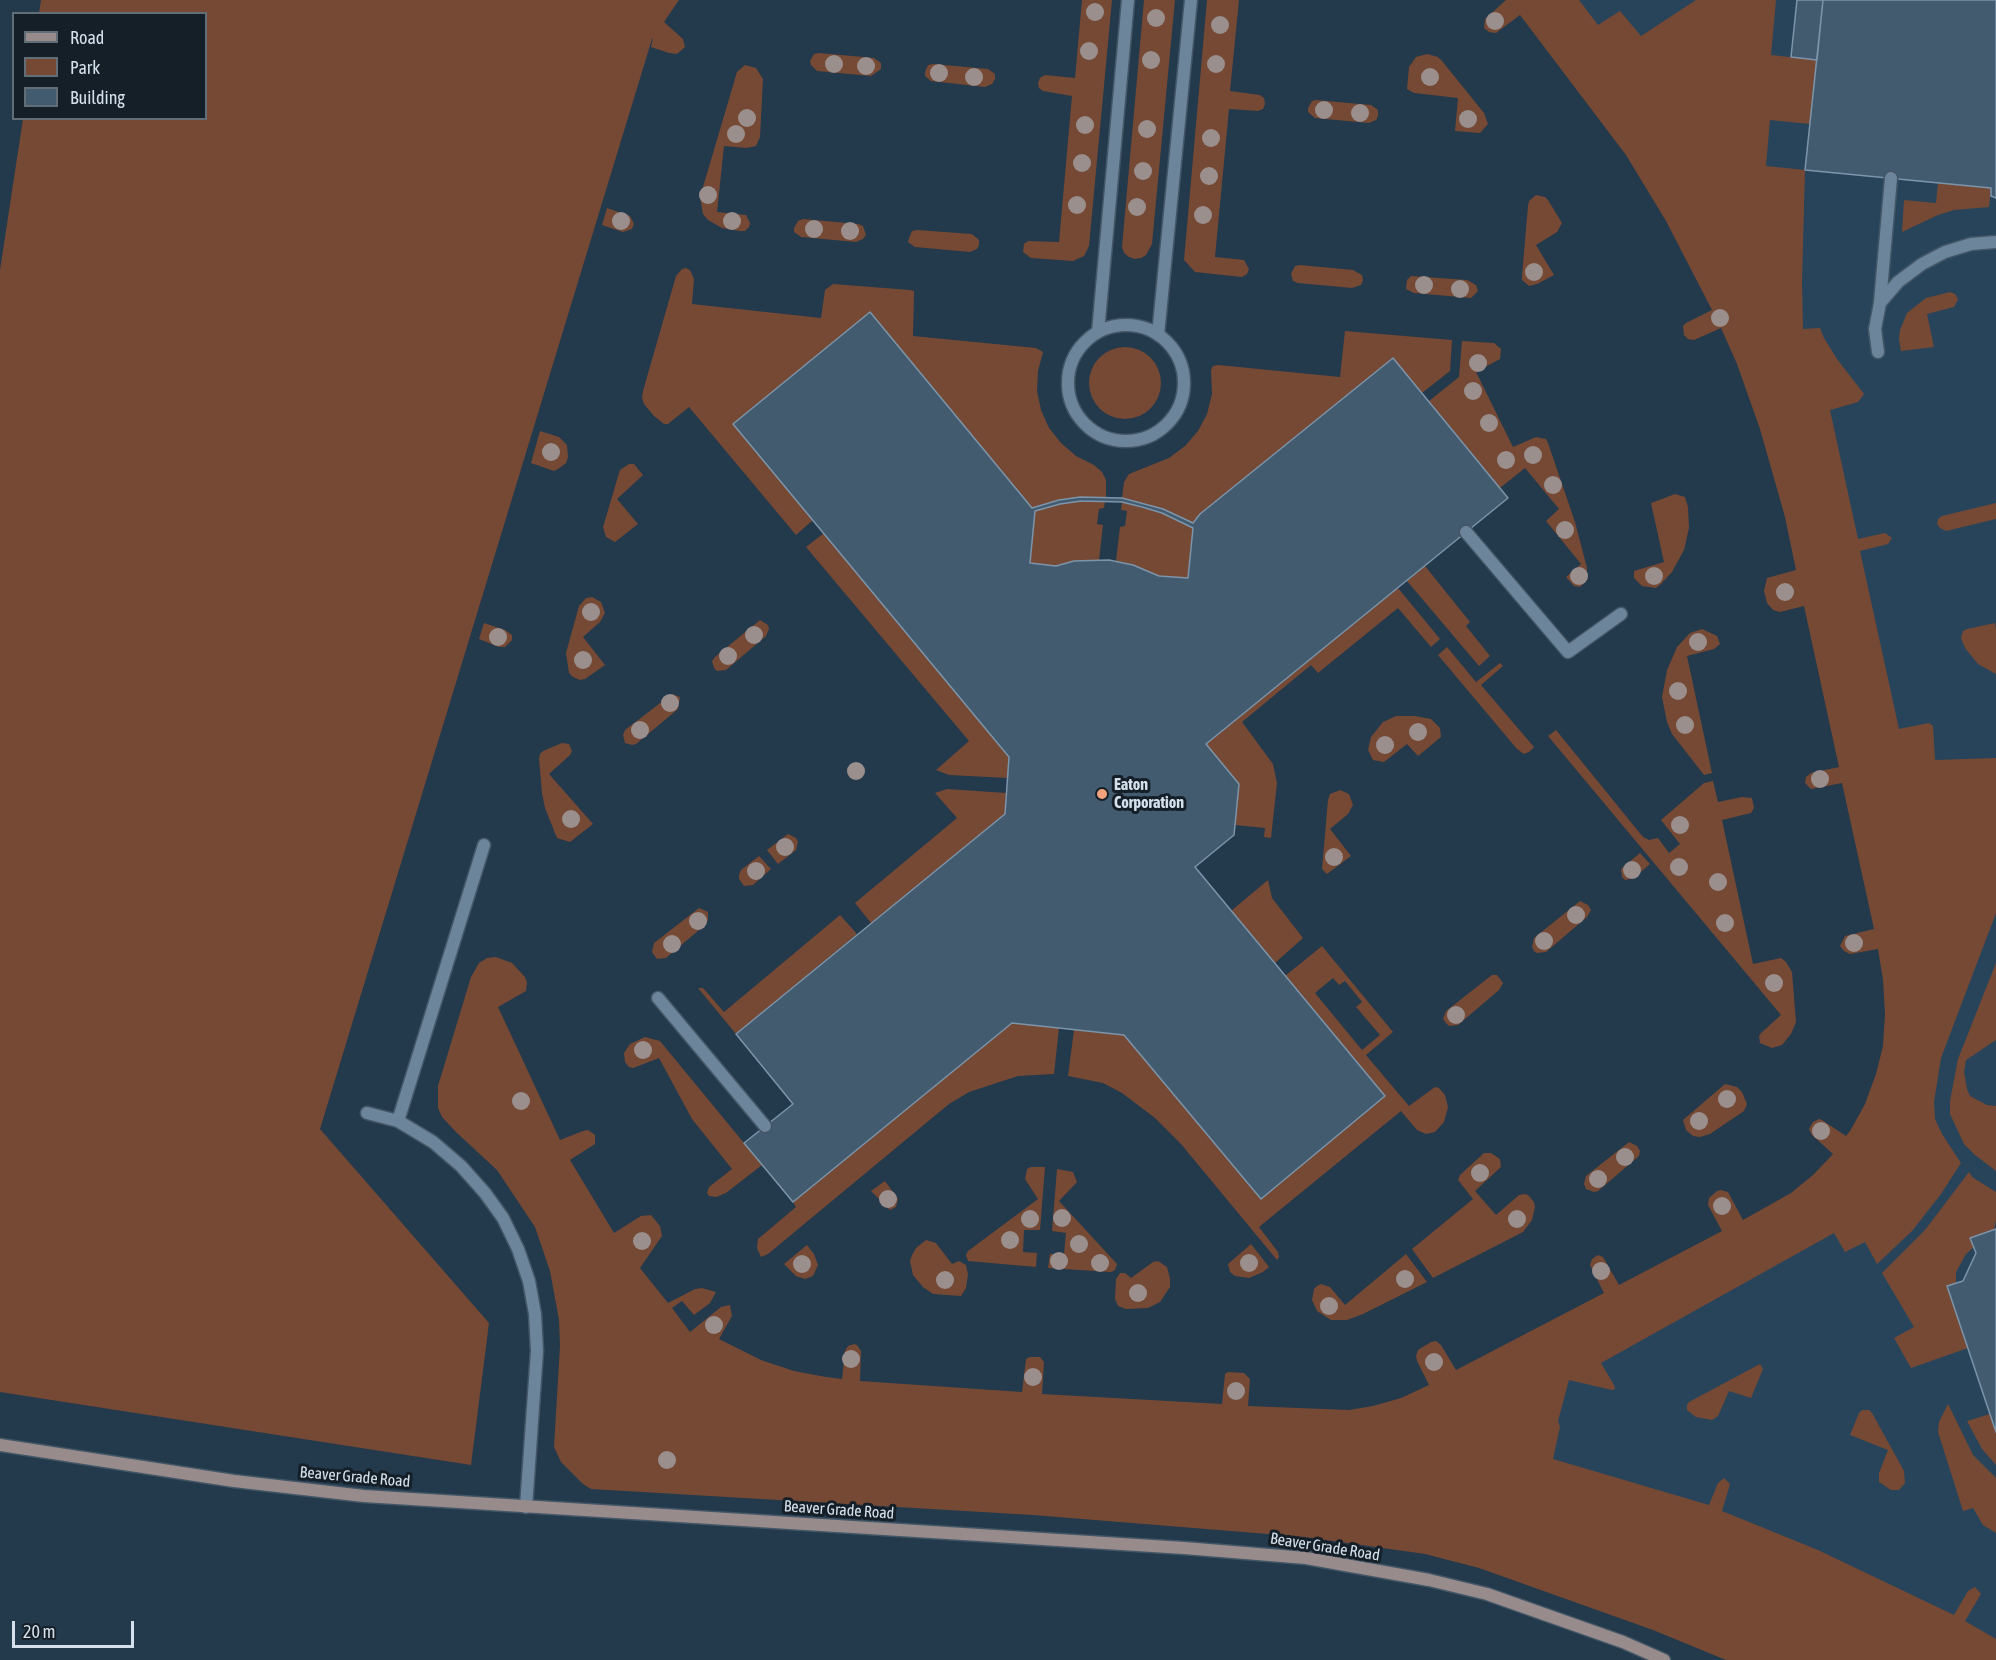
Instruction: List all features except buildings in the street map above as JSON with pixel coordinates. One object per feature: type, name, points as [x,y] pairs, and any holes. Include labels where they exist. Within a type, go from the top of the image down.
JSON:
[{"type":"main road","name":"Beaver Grade Road","points":[[0,1445],[234,1481],[364,1496],[1184,1548],[1306,1558],[1429,1580],[1487,1594],[1623,1642],[1664,1660]]},
{"type":"lane","points":[[1098,332],[1128,0]]},
{"type":"lane","points":[[1158,335],[1191,0]]},
{"type":"lane","points":[[1878,352],[1875,329],[1880,303],[1891,178]]},
{"type":"lane","points":[[1880,303],[1898,282],[1945,252],[1971,244],[1996,242]]},
{"type":"lane","points":[[1127,325],[1145,328],[1158,335],[1175,351],[1183,370],[1184,390],[1178,410],[1165,426],[1148,437],[1129,442],[1108,439],[1090,430],[1078,417],[1070,400],[1067,382],[1070,364],[1079,348],[1098,332],[1109,327],[1127,325]]},
{"type":"lane","points":[[1466,532],[1568,652],[1621,614]]},
{"type":"lane","points":[[398,1121],[484,845]]},
{"type":"lane","points":[[658,998],[765,1126]]},
{"type":"lane","points":[[367,1113],[398,1121],[433,1142],[461,1166],[503,1218],[519,1249],[535,1314],[537,1351],[526,1507]]},
{"type":"shaded area","points":[[1556,0],[1996,0],[1996,1660],[1451,1417],[1874,1194],[1938,941],[1770,353]]},
{"type":"green space","points":[[41,0],[679,0],[664,22],[683,39],[685,47],[677,54],[669,53],[651,47],[652,39],[320,1129],[489,1323],[471,1465],[0,1392],[0,270],[23,120],[207,120],[207,12],[39,12]]},
{"type":"green space","points":[[1082,0],[1112,0],[1089,246],[1084,256],[1073,261],[1031,258],[1023,252],[1024,244],[1028,241],[1059,242],[1072,96],[1043,91],[1039,88],[1038,83],[1045,75],[1075,78]]},
{"type":"green space","points":[[1144,0],[1175,0],[1152,244],[1146,255],[1135,259],[1124,253],[1122,247]]},
{"type":"green space","points":[[1207,0],[1239,0],[1230,91],[1260,95],[1264,98],[1265,104],[1263,109],[1258,111],[1229,109],[1215,257],[1244,260],[1249,269],[1242,277],[1195,272],[1184,260]]},
{"type":"green space","points":[[1506,0],[1579,0],[1598,25],[1620,11],[1641,36],[1696,0],[1776,0],[1771,55],[1817,60],[1810,124],[1770,120],[1766,166],[1805,170],[1803,329],[1820,328],[1837,359],[1864,394],[1858,402],[1830,410],[1858,539],[1885,533],[1892,538],[1888,544],[1860,551],[1899,729],[1929,723],[1933,726],[1935,760],[1996,758],[1996,913],[1941,1058],[1934,1102],[1935,1119],[1961,1163],[1941,1194],[1912,1231],[1877,1264],[1865,1242],[1845,1252],[1834,1233],[1601,1363],[1615,1389],[1569,1380],[1558,1421],[1560,1427],[1553,1459],[1709,1505],[1718,1483],[1724,1478],[1730,1484],[1722,1511],[1818,1550],[1954,1615],[1968,1591],[1975,1587],[1981,1594],[1965,1621],[1996,1639],[1996,1660],[1726,1660],[1653,1630],[1479,1568],[1425,1554],[1305,1537],[1033,1515],[591,1489],[561,1462],[554,1447],[560,1346],[559,1320],[550,1271],[535,1227],[497,1170],[456,1132],[442,1117],[438,1108],[438,1086],[471,977],[479,963],[487,958],[496,957],[512,963],[525,977],[526,991],[498,1007],[560,1140],[588,1130],[595,1135],[595,1144],[570,1160],[614,1233],[641,1216],[651,1215],[660,1226],[662,1236],[640,1268],[668,1303],[695,1289],[702,1288],[716,1292],[710,1303],[694,1315],[682,1301],[672,1308],[690,1332],[721,1307],[730,1305],[732,1316],[719,1339],[761,1360],[794,1371],[826,1377],[842,1379],[845,1351],[848,1346],[854,1344],[861,1351],[860,1381],[1022,1392],[1026,1359],[1040,1357],[1044,1362],[1042,1394],[1222,1404],[1225,1374],[1228,1372],[1244,1373],[1250,1379],[1248,1406],[1349,1410],[1373,1406],[1401,1398],[1429,1385],[1416,1356],[1418,1350],[1431,1342],[1436,1341],[1441,1345],[1456,1370],[1604,1293],[1590,1265],[1592,1259],[1598,1255],[1603,1257],[1619,1285],[1722,1231],[1708,1205],[1709,1198],[1717,1191],[1728,1192],[1743,1220],[1791,1193],[1833,1154],[1812,1135],[1809,1129],[1813,1122],[1822,1120],[1846,1136],[1850,1131],[1865,1104],[1883,1046],[1885,1014],[1883,980],[1878,949],[1850,954],[1840,946],[1845,936],[1874,929],[1842,783],[1811,789],[1805,783],[1806,777],[1811,773],[1839,767],[1804,606],[1780,612],[1773,610],[1767,603],[1764,591],[1767,578],[1796,570],[1785,517],[1760,429],[1737,364],[1721,328],[1694,340],[1684,335],[1683,326],[1686,323],[1712,310],[1666,221],[1626,155],[1520,15],[1496,33],[1484,28],[1485,19]]},
{"type":"green space","points":[[814,54],[874,58],[881,63],[881,69],[871,76],[817,71],[810,61]]},
{"type":"green space","points":[[1427,54],[1438,57],[1442,61],[1484,113],[1488,124],[1480,133],[1455,131],[1458,98],[1414,93],[1407,89],[1409,67],[1416,57]]},
{"type":"green space","points":[[745,65],[756,68],[763,79],[760,137],[756,146],[746,148],[724,146],[717,212],[746,215],[750,223],[749,227],[745,231],[740,231],[722,228],[708,220],[703,214],[700,197],[737,72]]},
{"type":"green space","points":[[928,65],[988,69],[995,74],[995,79],[992,84],[985,87],[931,81],[925,76],[925,72]]},
{"type":"green space","points":[[1312,101],[1371,105],[1378,110],[1378,116],[1376,120],[1369,123],[1315,118],[1308,112],[1308,108]]},
{"type":"green space","points":[[1938,183],[1991,188],[1989,207],[1954,210],[1902,232],[1904,200],[1936,203]]},
{"type":"green space","points":[[1536,195],[1548,200],[1562,223],[1557,232],[1536,245],[1554,275],[1529,286],[1522,280],[1522,276],[1528,206],[1529,201]]},
{"type":"green space","points":[[607,208],[630,216],[634,224],[632,229],[623,232],[602,225]]},
{"type":"green space","points":[[803,219],[858,224],[863,226],[866,235],[856,242],[801,237],[794,232],[794,228],[798,221]]},
{"type":"green space","points":[[912,231],[972,234],[979,240],[979,245],[977,249],[970,252],[915,247],[908,242]]},
{"type":"green space","points":[[1295,266],[1353,270],[1362,275],[1363,280],[1361,285],[1352,288],[1298,283],[1293,281],[1291,274]]},
{"type":"green space","points":[[686,268],[690,270],[694,279],[692,304],[821,318],[825,290],[833,284],[910,290],[914,291],[913,336],[1036,348],[1043,352],[1038,371],[1037,391],[1041,410],[1049,428],[1076,456],[1102,472],[1106,480],[1106,497],[1059,500],[1032,508],[870,312],[742,417],[813,520],[796,535],[689,407],[668,424],[664,424],[644,404],[643,391],[676,276]]},
{"type":"green space","points":[[1411,276],[1467,280],[1476,285],[1478,291],[1471,298],[1414,293],[1406,289],[1407,280]]},
{"type":"green space","points":[[1950,292],[1958,299],[1954,307],[1927,314],[1934,347],[1901,351],[1900,330],[1907,313],[1926,298]]},
{"type":"green space","points":[[1345,331],[1452,340],[1450,371],[1422,393],[1393,358],[1200,514],[1193,523],[1163,509],[1122,498],[1124,482],[1129,474],[1169,458],[1185,446],[1198,431],[1207,414],[1212,394],[1211,370],[1213,366],[1340,377]]},
{"type":"green space","points":[[1462,341],[1494,343],[1501,349],[1500,359],[1476,372],[1513,447],[1536,437],[1546,439],[1548,443],[1575,522],[1587,568],[1587,580],[1580,587],[1574,586],[1566,577],[1581,564],[1546,521],[1559,509],[1525,468],[1500,488],[1429,401],[1459,377]]},
{"type":"green space","points":[[1125,347],[1139,350],[1151,357],[1158,369],[1161,383],[1158,397],[1151,409],[1139,416],[1125,419],[1111,416],[1099,409],[1092,397],[1089,383],[1092,369],[1099,357],[1111,350]]},
{"type":"green space","points":[[540,431],[559,437],[567,445],[566,463],[554,471],[531,463]]},
{"type":"green space","points":[[629,464],[634,464],[643,475],[617,499],[638,524],[615,542],[606,537],[603,527],[620,470]]},
{"type":"green space","points":[[1675,494],[1685,497],[1688,507],[1689,528],[1684,550],[1672,572],[1661,584],[1656,588],[1642,586],[1634,578],[1634,571],[1664,562],[1651,503]]},
{"type":"green space","points":[[1081,501],[1105,501],[1104,508],[1099,509],[1097,524],[1103,525],[1099,560],[1074,561],[1056,566],[1030,563],[1035,511]]},
{"type":"green space","points":[[1122,502],[1162,513],[1193,528],[1188,578],[1159,576],[1133,565],[1116,561],[1120,527],[1125,526],[1127,511],[1121,510]]},
{"type":"green space","points":[[1996,503],[1996,519],[1946,531],[1937,524],[1938,519],[1942,516]]},
{"type":"green space","points":[[824,533],[1009,757],[1008,778],[949,775],[936,770],[969,741],[806,547]]},
{"type":"green space","points":[[1425,566],[1470,622],[1466,626],[1490,656],[1479,666],[1407,581]]},
{"type":"green space","points":[[1398,588],[1440,639],[1431,647],[1398,608],[1318,673],[1311,665],[1242,722],[1273,764],[1277,783],[1271,838],[1264,837],[1265,828],[1235,825],[1239,784],[1206,744]]},
{"type":"green space","points":[[592,597],[601,602],[605,613],[600,622],[583,637],[605,665],[580,680],[569,673],[566,653],[579,606],[586,598]]},
{"type":"green space","points":[[760,620],[768,625],[766,636],[726,670],[717,671],[712,661],[715,657]]},
{"type":"green space","points":[[484,623],[505,630],[512,635],[512,640],[505,647],[499,647],[479,639]]},
{"type":"green space","points":[[1995,623],[1996,674],[1978,664],[1965,648],[1961,638],[1963,631],[1967,629]]},
{"type":"green space","points":[[1702,629],[1717,636],[1720,644],[1714,649],[1687,656],[1712,773],[1704,775],[1672,734],[1662,697],[1667,670],[1677,647],[1690,633]]},
{"type":"green space","points":[[1447,647],[1476,682],[1500,663],[1503,666],[1481,685],[1534,747],[1529,752],[1524,754],[1517,749],[1438,655]]},
{"type":"green space","points":[[672,694],[680,697],[678,709],[636,744],[625,743],[623,735],[625,730]]},
{"type":"green space","points":[[1396,716],[1431,719],[1440,728],[1441,737],[1418,756],[1407,744],[1384,762],[1373,760],[1368,750],[1371,737],[1383,722]]},
{"type":"green space","points":[[1556,730],[1643,837],[1649,840],[1658,838],[1669,853],[1680,844],[1661,820],[1704,783],[1713,781],[1718,802],[1742,797],[1752,798],[1754,808],[1751,813],[1722,820],[1753,964],[1781,958],[1792,972],[1796,1022],[1791,1034],[1782,1045],[1772,1048],[1760,1043],[1761,1033],[1781,1015],[1548,736]]},
{"type":"green space","points":[[562,743],[569,744],[572,751],[549,774],[593,824],[570,842],[557,838],[545,808],[539,759],[543,751]]},
{"type":"green space","points":[[947,789],[1006,793],[1005,814],[871,923],[855,903],[957,818],[935,793]]},
{"type":"green space","points":[[1340,790],[1349,794],[1353,805],[1348,814],[1330,829],[1351,856],[1327,874],[1322,869],[1328,800],[1330,794]]},
{"type":"green space","points":[[788,834],[796,838],[798,842],[796,850],[778,864],[767,850]]},
{"type":"green space","points":[[1640,853],[1650,864],[1634,878],[1625,880],[1621,869]]},
{"type":"green space","points":[[759,856],[771,869],[753,885],[744,886],[739,879],[741,870]]},
{"type":"green space","points":[[1268,880],[1272,898],[1303,938],[1275,963],[1231,911]]},
{"type":"green space","points":[[1580,901],[1588,905],[1591,910],[1587,917],[1546,952],[1534,951],[1532,947],[1534,938]]},
{"type":"green space","points":[[699,908],[708,912],[706,924],[666,958],[657,959],[652,952],[654,943]]},
{"type":"green space","points":[[840,915],[857,934],[736,1034],[698,988],[703,988],[724,1012]]},
{"type":"green space","points":[[1322,946],[1393,1032],[1366,1055],[1409,1106],[1435,1087],[1445,1095],[1448,1107],[1444,1122],[1435,1132],[1426,1134],[1417,1130],[1401,1111],[1259,1227],[1278,1252],[1277,1260],[1181,1144],[1155,1118],[1122,1093],[1103,1083],[1068,1076],[1074,1030],[1124,1035],[1261,1199],[1385,1096],[1285,976]],"holes":[[[1333,978],[1339,985],[1345,981],[1362,1002],[1356,1007],[1380,1035],[1362,1050],[1315,993]]]},
{"type":"green space","points":[[1996,963],[1996,1040],[1966,1060],[1964,1072],[1970,1096],[1987,1105],[1996,1106],[1996,1171],[1964,1144],[1950,1114],[1950,1101],[1958,1059]]},
{"type":"green space","points":[[1492,975],[1497,975],[1503,983],[1499,990],[1458,1025],[1449,1026],[1443,1019],[1446,1011]]},
{"type":"green space","points":[[1012,1023],[1059,1028],[1054,1074],[1018,1076],[969,1092],[949,1104],[768,1254],[761,1257],[757,1248],[758,1239],[796,1207],[793,1202]]},
{"type":"green space","points":[[645,1037],[660,1041],[762,1165],[726,1193],[716,1197],[709,1196],[707,1193],[709,1187],[732,1169],[692,1119],[659,1058],[633,1068],[625,1062],[624,1053],[630,1044]]},
{"type":"green space","points":[[1725,1084],[1737,1087],[1742,1092],[1747,1104],[1744,1111],[1710,1134],[1700,1137],[1693,1136],[1686,1130],[1683,1120]]},
{"type":"green space","points":[[1629,1142],[1637,1146],[1640,1151],[1639,1156],[1598,1191],[1586,1189],[1584,1184],[1586,1176]]},
{"type":"green space","points":[[1484,1153],[1491,1153],[1500,1159],[1501,1167],[1475,1191],[1496,1215],[1519,1195],[1528,1195],[1535,1207],[1532,1220],[1523,1232],[1433,1278],[1412,1249],[1473,1199],[1458,1180],[1460,1175]]},
{"type":"green space","points":[[1045,1167],[1040,1230],[1024,1230],[1023,1252],[1037,1253],[1036,1267],[968,1261],[966,1255],[968,1251],[1038,1199],[1025,1179],[1027,1169]]},
{"type":"green space","points":[[1057,1169],[1073,1172],[1077,1182],[1059,1201],[1117,1264],[1115,1270],[1111,1272],[1048,1268],[1050,1254],[1064,1254],[1066,1233],[1052,1231]]},
{"type":"green space","points":[[1969,1172],[1972,1177],[1996,1192],[1996,1220],[1994,1230],[1971,1238],[1974,1247],[1966,1254],[1956,1272],[1956,1284],[1968,1348],[1911,1368],[1894,1338],[1914,1327],[1882,1273],[1925,1230]]},
{"type":"green space","points":[[885,1181],[898,1199],[896,1207],[890,1210],[871,1191]]},
{"type":"green space","points":[[926,1240],[936,1243],[952,1264],[959,1261],[966,1265],[968,1274],[966,1288],[961,1296],[933,1294],[923,1287],[913,1275],[910,1261],[912,1255],[916,1248]]},
{"type":"green space","points":[[1251,1244],[1269,1267],[1249,1278],[1235,1276],[1230,1272],[1228,1264]]},
{"type":"green space","points":[[807,1245],[818,1265],[813,1276],[805,1279],[796,1276],[784,1264]]},
{"type":"green space","points":[[1406,1254],[1427,1282],[1347,1320],[1331,1320],[1317,1311],[1312,1300],[1314,1289],[1317,1286],[1321,1284],[1330,1287],[1345,1305]]},
{"type":"green space","points":[[1158,1261],[1167,1267],[1170,1279],[1170,1287],[1160,1302],[1148,1308],[1126,1309],[1118,1306],[1115,1299],[1116,1279],[1120,1273],[1125,1273],[1131,1278],[1153,1262]]},
{"type":"green space","points":[[1760,1364],[1763,1369],[1751,1398],[1729,1391],[1718,1416],[1712,1420],[1696,1417],[1687,1410],[1689,1402]]},
{"type":"green space","points":[[1948,1404],[1973,1455],[1996,1478],[1996,1533],[1983,1525],[1973,1508],[1963,1511],[1938,1432],[1939,1422]]},
{"type":"green space","points":[[1862,1410],[1869,1410],[1872,1413],[1904,1471],[1905,1483],[1899,1490],[1891,1490],[1879,1482],[1879,1473],[1888,1450],[1850,1435]]},
{"type":"green space","points":[[1990,1414],[1996,1432],[1996,1465],[1982,1449],[1967,1421]]},
{"type":"place","name":"Eaton Corporation","points":[[1102,794]]}]
